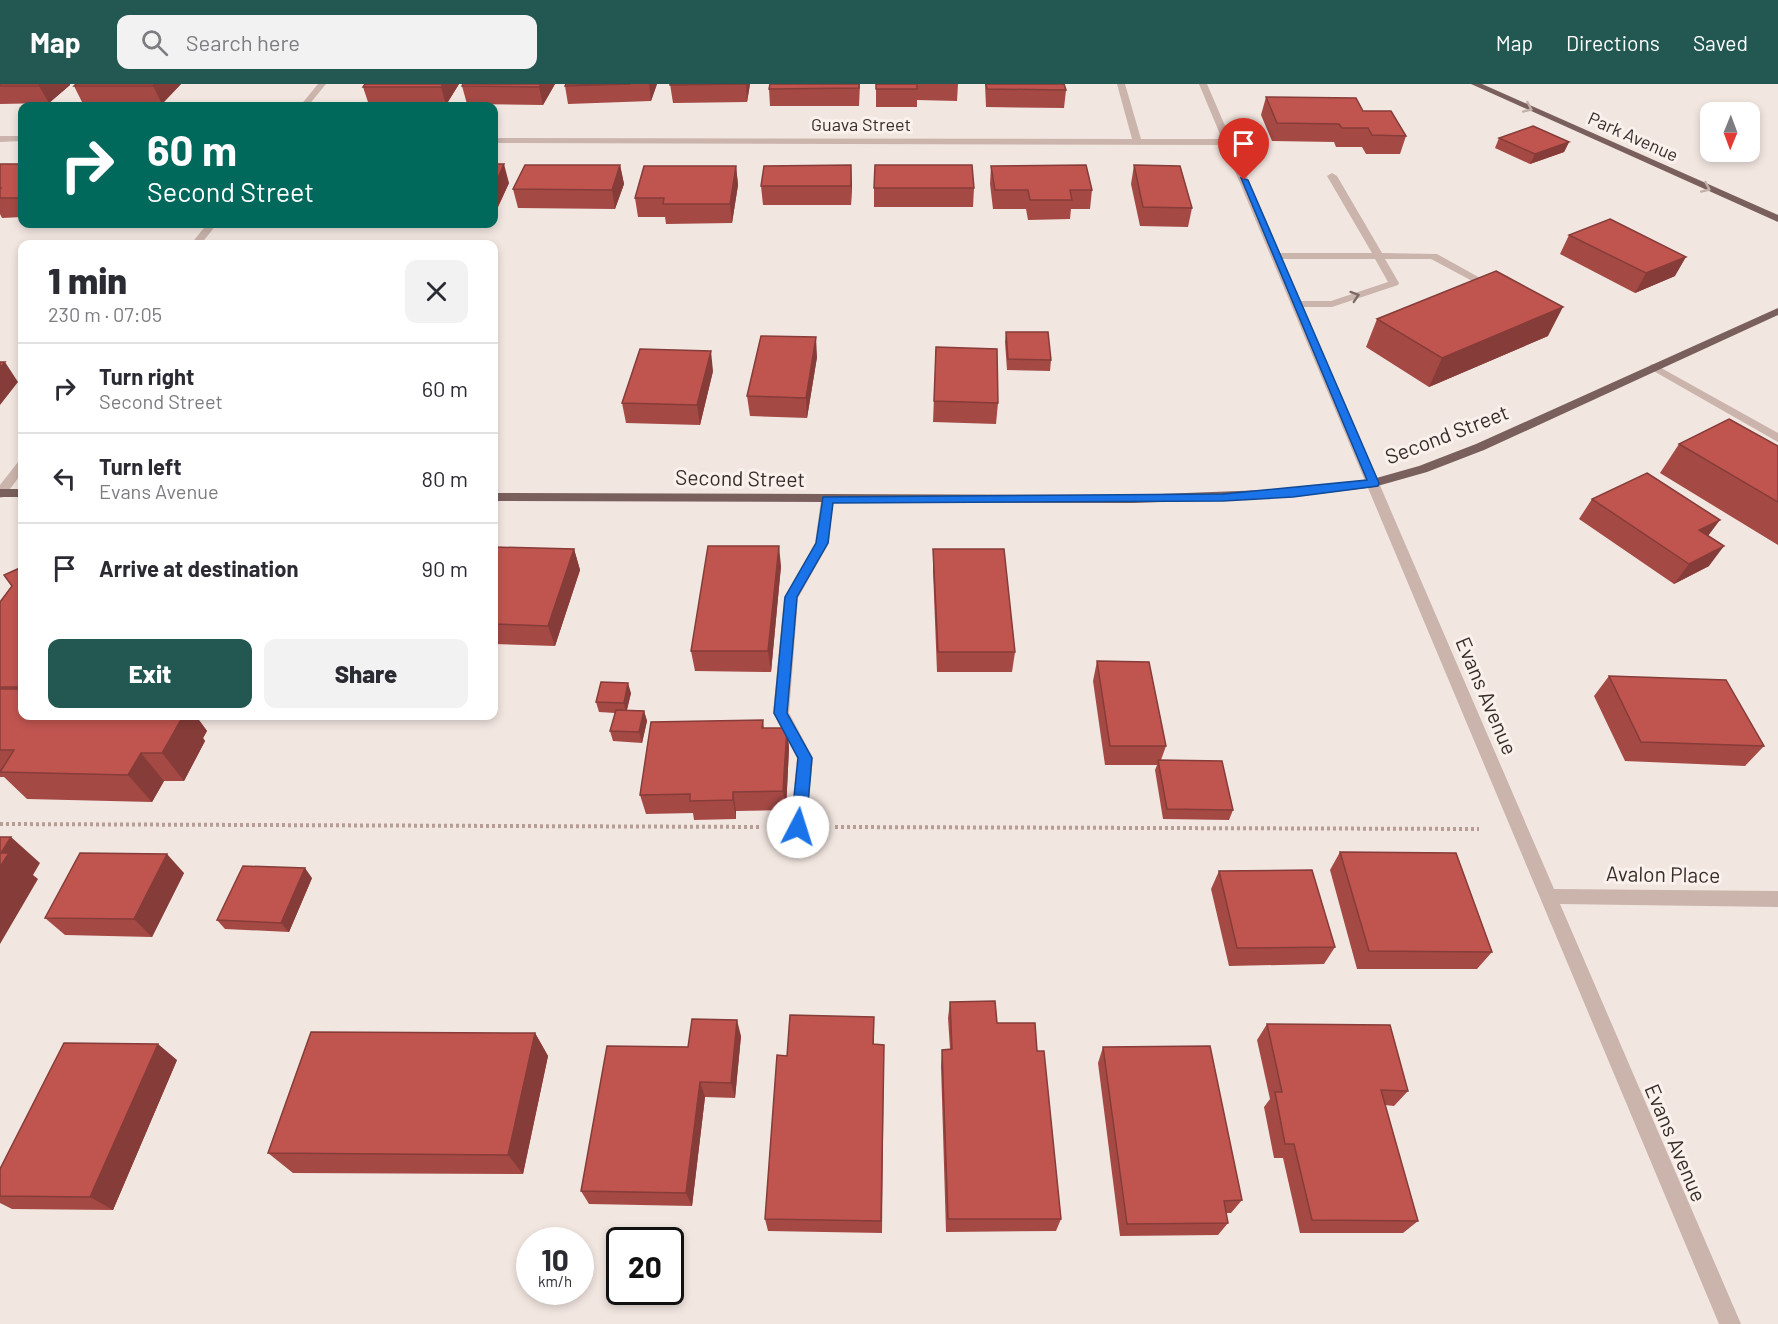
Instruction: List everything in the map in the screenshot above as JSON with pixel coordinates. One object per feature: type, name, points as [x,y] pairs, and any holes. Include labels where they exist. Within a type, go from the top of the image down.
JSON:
[{"type":"main road","name":"Park Avenue","points":[[1475,84],[1778,219]]},
{"type":"main road","name":"Second Street","points":[[498,497],[827,500],[1223,498],[1293,493],[1374,483],[1423,469],[1480,447],[1778,311]]},
{"type":"main road","points":[[0,493],[18,493]]},
{"type":"street","points":[[307,102],[322,84]]},
{"type":"street","points":[[1121,84],[1137,142]]},
{"type":"street","name":"Evans Avenue","points":[[1203,84],[1730,1324]]},
{"type":"street","points":[[0,139],[18,140]]},
{"type":"street","name":"Guava Street","points":[[498,141],[1228,142]]},
{"type":"street","points":[[1297,304],[1332,304],[1394,283],[1332,176]]},
{"type":"street","points":[[199,240],[209,228]]},
{"type":"street","points":[[1276,256],[1433,256],[1506,295]]},
{"type":"street","points":[[1654,367],[1778,438]]},
{"type":"street","points":[[0,493],[18,470]]},
{"type":"street","points":[[798,827],[805,758],[781,713],[791,597],[822,543],[827,500]]},
{"type":"street","name":"Avalon Place","points":[[1547,896],[1778,898]]},
{"type":"building","points":[[0,84],[41,84],[39,86],[0,86]]},
{"type":"building","points":[[76,84],[155,84],[153,86],[74,86]]},
{"type":"building","points":[[365,84],[443,84],[441,87],[363,87]]},
{"type":"building","points":[[463,84],[541,84],[539,87],[462,86]]},
{"type":"building","points":[[566,84],[631,84],[565,86]]},
{"type":"building","points":[[670,84],[746,84],[670,85]]},
{"type":"building","points":[[770,84],[859,84],[859,88],[769,89]]},
{"type":"building","points":[[876,84],[917,84],[917,89],[876,89]]},
{"type":"building","points":[[986,84],[1064,84],[1066,90],[987,89]]},
{"type":"building","points":[[1266,97],[1356,98],[1363,111],[1391,111],[1406,136],[1372,135],[1368,128],[1342,128],[1339,124],[1277,123]]},
{"type":"building","points":[[1533,126],[1569,142],[1535,154],[1499,138]]},
{"type":"building","points":[[0,164],[18,164],[18,198],[0,198]]},
{"type":"building","points":[[498,164],[504,164],[498,178]]},
{"type":"building","points":[[525,165],[620,165],[612,190],[513,189]]},
{"type":"building","points":[[851,165],[851,186],[761,186],[764,166]]},
{"type":"building","points":[[875,165],[972,165],[974,188],[874,188]]},
{"type":"building","points":[[1086,165],[1092,190],[1070,190],[1072,200],[1030,200],[1028,190],[995,190],[991,166]]},
{"type":"building","points":[[1134,165],[1180,166],[1192,208],[1143,207]]},
{"type":"building","points":[[644,166],[736,166],[730,204],[663,204],[664,198],[635,198]]},
{"type":"building","points":[[1610,219],[1686,257],[1646,273],[1569,235]]},
{"type":"building","points":[[1496,271],[1563,307],[1442,358],[1377,319]]},
{"type":"building","points":[[1006,332],[1048,332],[1051,360],[1008,359]]},
{"type":"building","points":[[761,336],[816,337],[806,398],[747,396]]},
{"type":"building","points":[[936,347],[997,349],[998,403],[934,401]]},
{"type":"building","points":[[640,349],[711,351],[697,405],[622,403]]},
{"type":"building","points":[[1729,419],[1778,446],[1778,502],[1679,444]]},
{"type":"building","points":[[1647,473],[1720,520],[1699,530],[1724,546],[1689,564],[1592,499]]},
{"type":"building","points":[[708,546],[779,546],[768,651],[691,651]]},
{"type":"building","points":[[498,547],[574,549],[548,626],[498,624]]},
{"type":"building","points":[[933,549],[1004,549],[1015,652],[938,652]]},
{"type":"building","points":[[18,569],[18,687],[0,687],[0,602],[12,586],[4,575]]},
{"type":"building","points":[[1097,661],[1149,662],[1166,746],[1110,746]]},
{"type":"building","points":[[1609,676],[1726,680],[1764,746],[1641,742]]},
{"type":"building","points":[[601,682],[628,683],[624,703],[596,702]]},
{"type":"building","points":[[0,689],[18,689],[18,720],[181,720],[162,753],[141,753],[128,775],[0,772],[14,750],[0,750]]},
{"type":"building","points":[[616,710],[644,711],[639,732],[610,731]]},
{"type":"building","points":[[763,720],[762,728],[787,728],[783,791],[733,792],[733,800],[690,801],[690,794],[640,795],[651,722]]},
{"type":"building","points":[[1158,760],[1222,761],[1233,810],[1167,809]]},
{"type":"building","points":[[0,837],[11,837],[1,853],[9,853],[0,867]]},
{"type":"building","points":[[1340,852],[1456,853],[1492,952],[1369,951]]},
{"type":"building","points":[[80,853],[167,854],[134,919],[45,918]]},
{"type":"building","points":[[243,866],[305,868],[281,923],[217,920]]},
{"type":"building","points":[[1312,870],[1335,947],[1237,948],[1219,871]]},
{"type":"building","points":[[995,1001],[997,1023],[1035,1023],[1037,1051],[1044,1051],[1061,1219],[948,1219],[942,1050],[952,1049],[950,1002]]},
{"type":"building","points":[[790,1015],[874,1017],[873,1044],[884,1045],[881,1221],[765,1219],[777,1055],[787,1056]]},
{"type":"building","points":[[692,1019],[737,1020],[731,1083],[700,1082],[686,1193],[581,1191],[607,1046],[688,1047]]},
{"type":"building","points":[[1267,1024],[1390,1025],[1408,1091],[1381,1090],[1418,1221],[1312,1220],[1294,1144],[1285,1144],[1275,1092],[1282,1092]]},
{"type":"building","points":[[311,1032],[535,1033],[508,1155],[268,1153]]},
{"type":"building","points":[[64,1043],[158,1044],[90,1197],[0,1196],[0,1169]]},
{"type":"building","points":[[1210,1046],[1242,1200],[1224,1201],[1228,1223],[1127,1224],[1103,1047]]},
{"type":"route","points":[[798,827],[805,758],[781,713],[791,597],[822,543],[827,500],[1223,498],[1293,493],[1374,483],[1244,180]]}]
